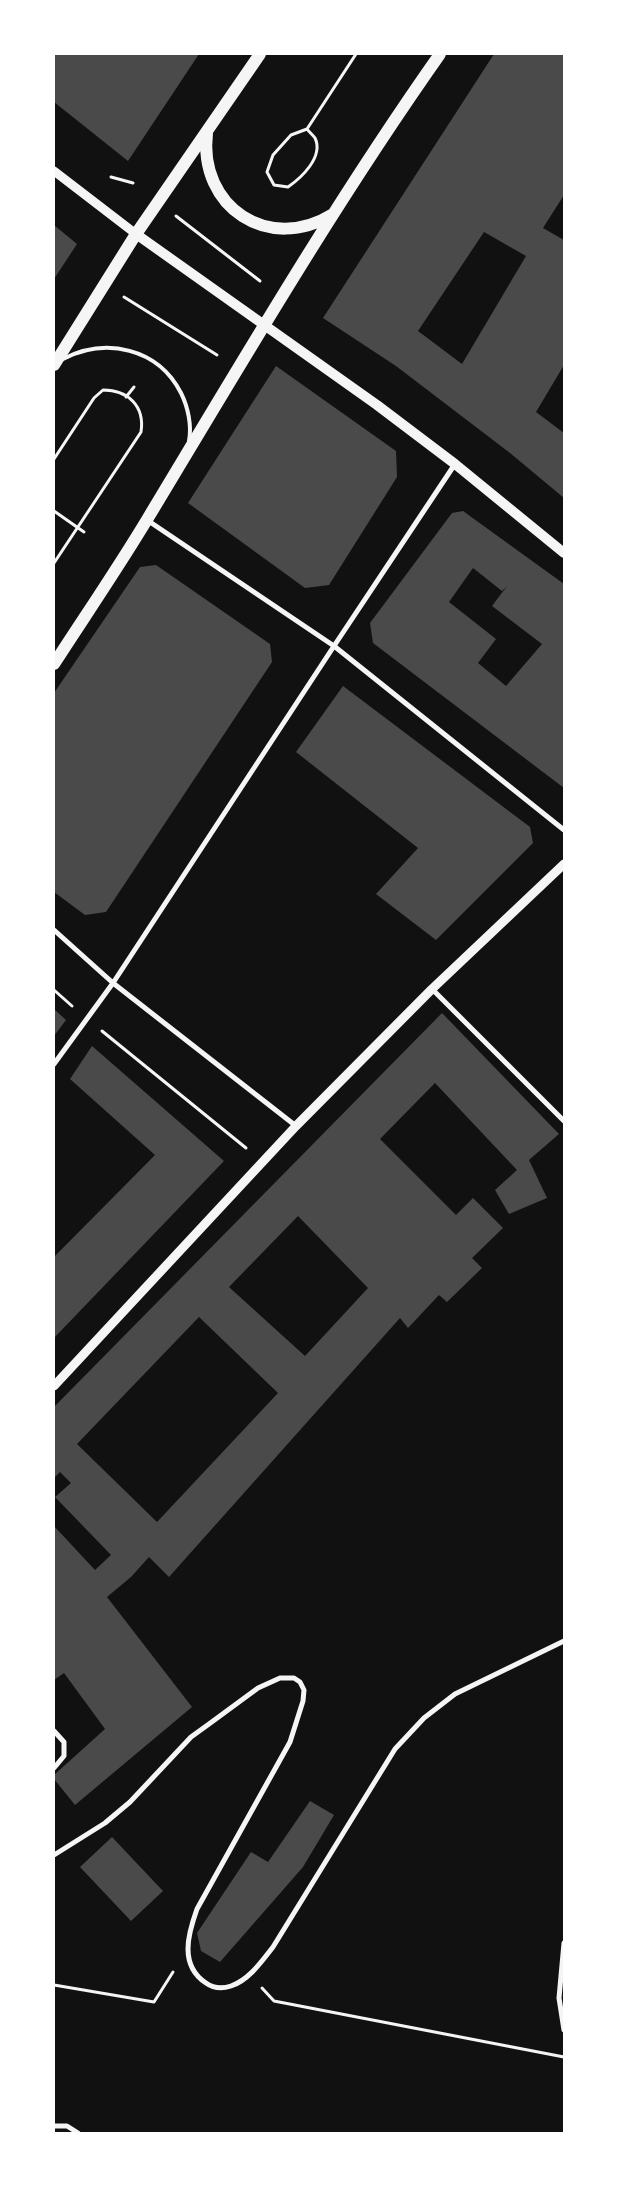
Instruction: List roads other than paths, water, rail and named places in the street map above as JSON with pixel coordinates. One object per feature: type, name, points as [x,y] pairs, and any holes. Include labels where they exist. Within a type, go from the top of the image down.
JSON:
[{"type":"main road","points":[[54,364],[136,234],[260,54]]},
{"type":"main road","points":[[54,664],[146,520],[264,325],[440,54]]},
{"type":"main road","points":[[208,130],[207,164],[212,181],[221,196],[233,209],[248,220],[265,226],[284,229],[302,228],[320,222],[336,212]]},
{"type":"main road","points":[[136,234],[301,349],[455,464],[564,554]]},
{"type":"street","points":[[54,171],[136,234]]},
{"type":"street","points":[[54,1064],[113,983],[455,464]]},
{"type":"street","points":[[146,520],[334,646],[564,830]]},
{"type":"street","points":[[54,1386],[296,1126],[432,989],[564,864]]},
{"type":"street","points":[[54,930],[113,983],[296,1126]]},
{"type":"street","points":[[432,989],[564,1121]]},
{"type":"street","points":[[54,1856],[105,1823],[130,1802],[192,1737],[258,1688],[280,1678],[294,1678],[300,1682],[304,1690],[303,1701],[290,1742],[197,1909],[189,1932],[187,1951],[191,1966],[201,1979],[214,1988],[231,1986],[249,1975],[273,1947],[395,1750],[424,1718],[455,1694],[564,1641]]},
{"type":"street","points":[[54,1731],[64,1742],[64,1756],[54,1768]]},
{"type":"street","points":[[564,1943],[559,1998],[564,2030]]},
{"type":"street","points":[[54,2126],[67,2126],[78,2133]]},
{"type":"lane","points":[[54,364],[86,349],[103,347],[120,348],[136,352],[151,360],[165,371],[176,385],[184,401],[189,418],[190,436],[186,453]]}]
